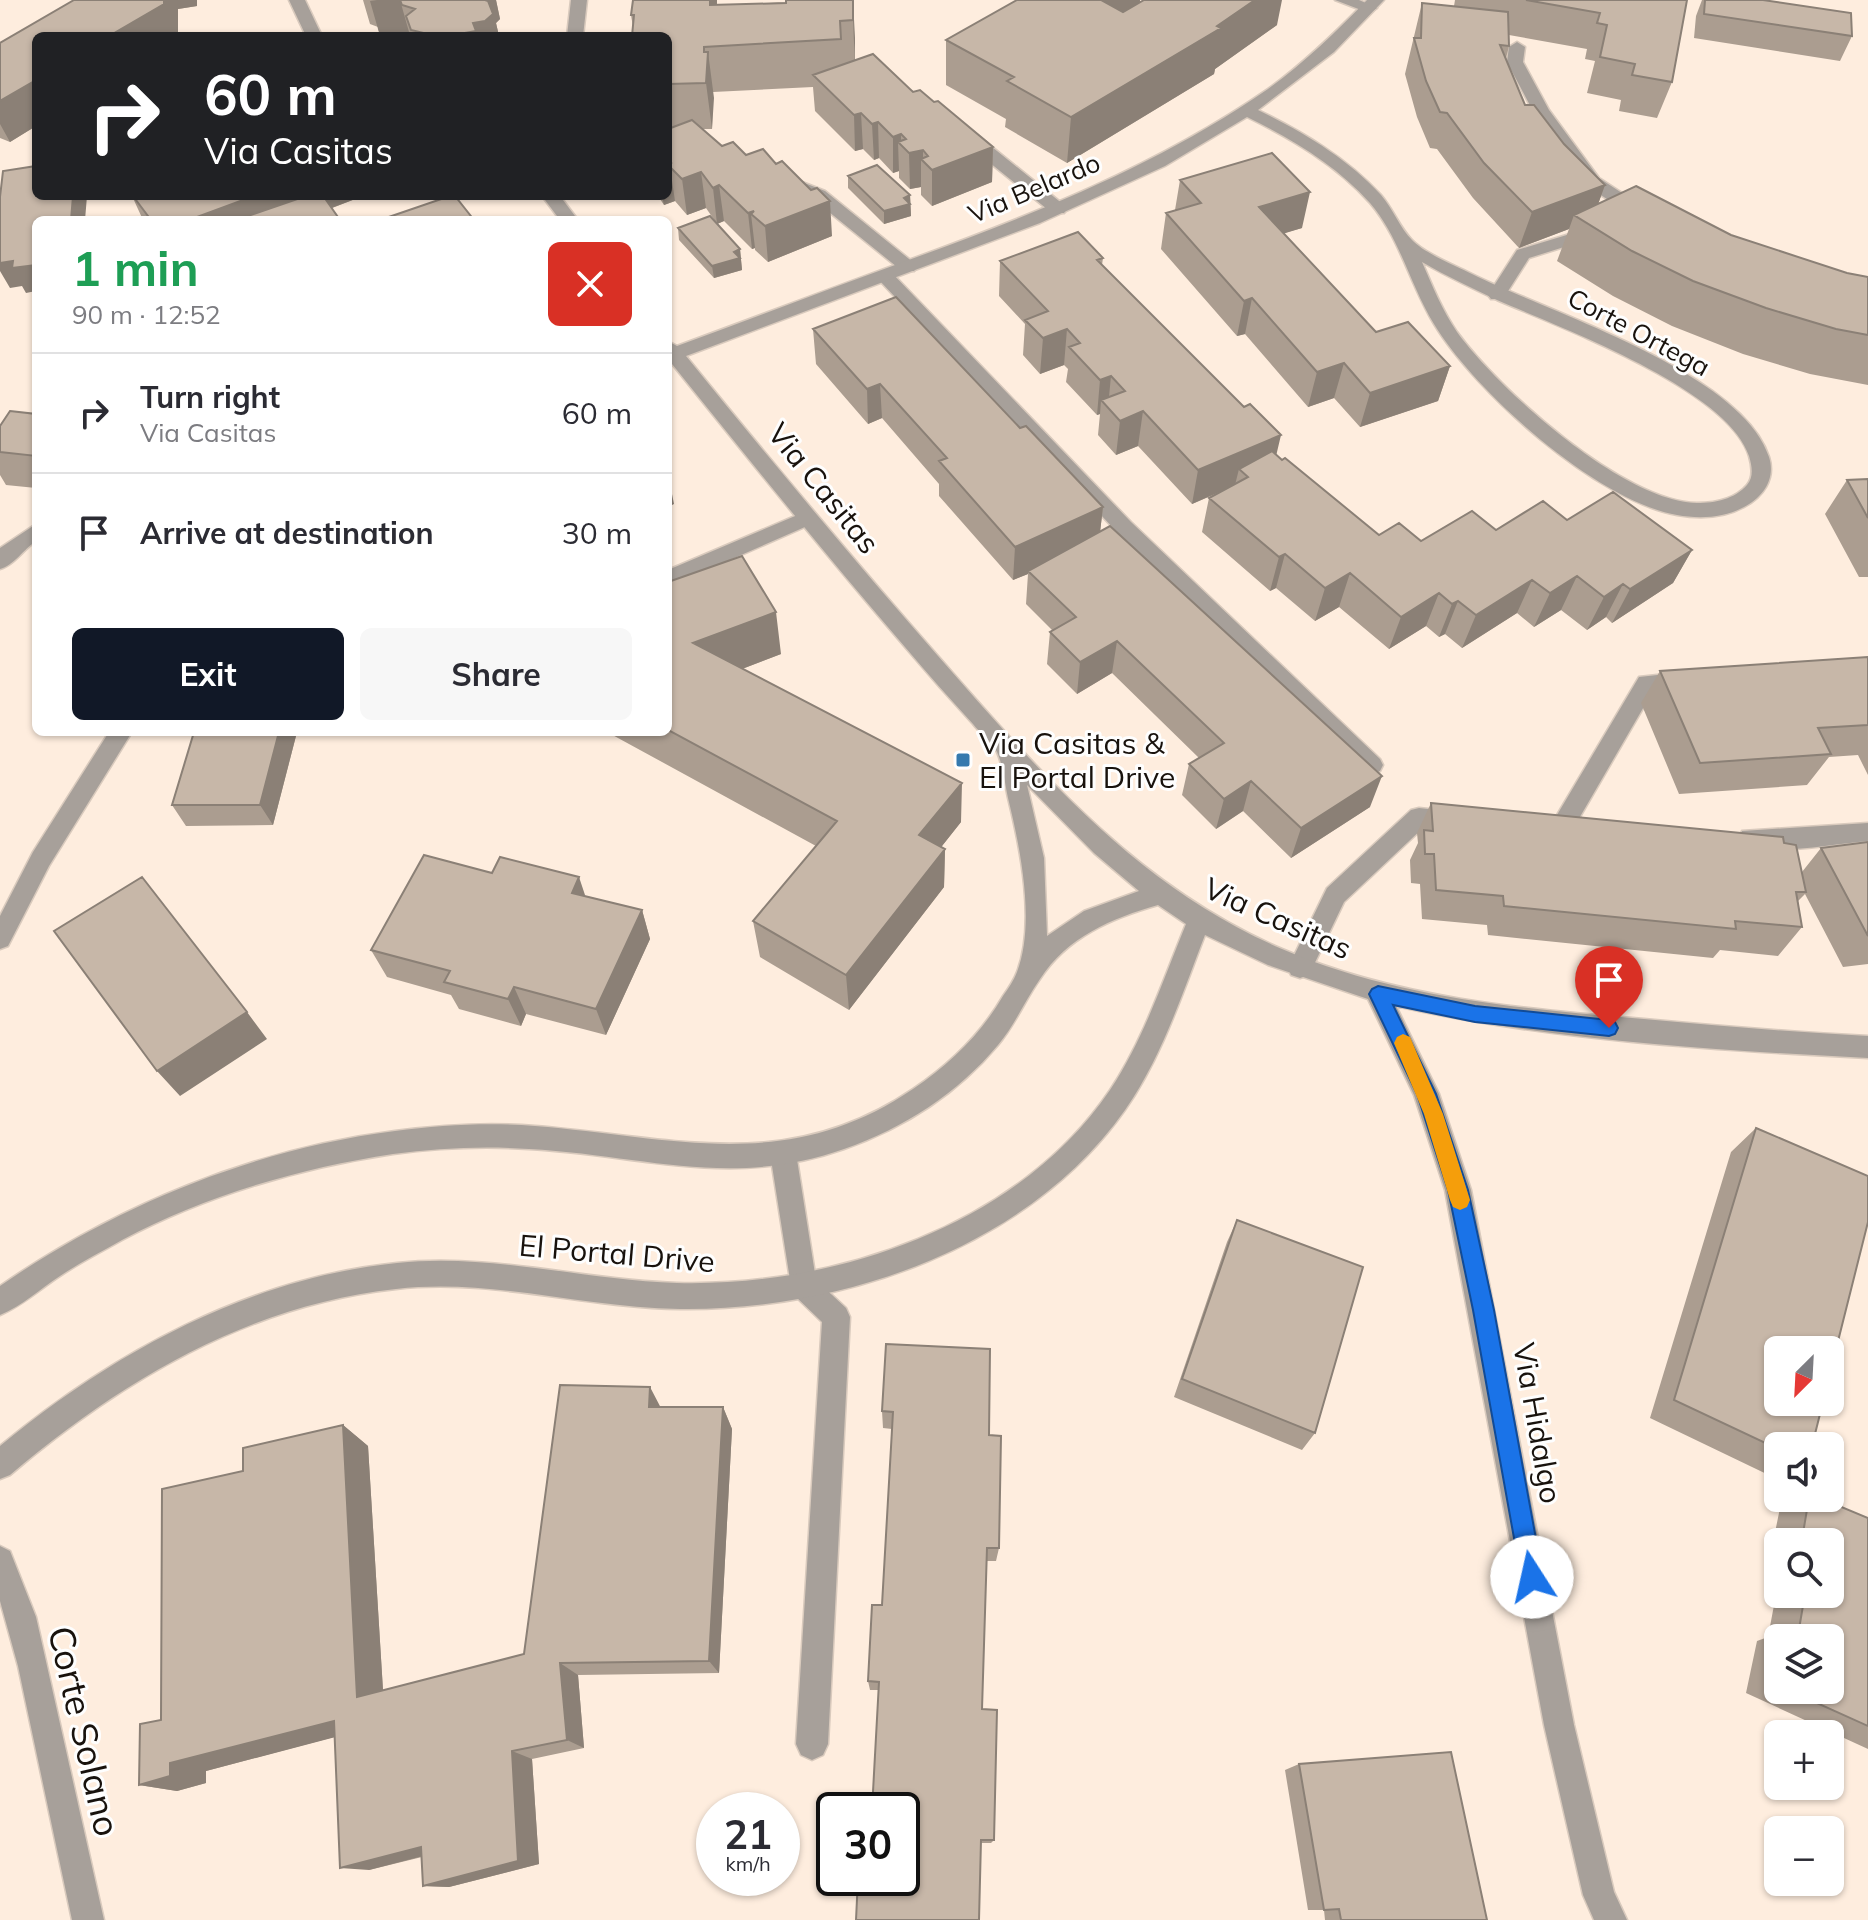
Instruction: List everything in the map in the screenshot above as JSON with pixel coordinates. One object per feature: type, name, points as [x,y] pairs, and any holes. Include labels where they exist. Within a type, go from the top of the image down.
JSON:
[{"type":"street","points":[[297,0],[312,32]]},
{"type":"street","points":[[575,32],[579,0]]},
{"type":"street","points":[[1343,0],[1372,4]]},
{"type":"street","name":"Via Belardo","points":[[672,350],[885,276],[1058,209],[1172,154],[1247,111],[1301,74],[1341,39],[1372,4]]},
{"type":"street","points":[[1497,295],[1523,254],[1636,221],[1593,182],[1541,111],[1515,62],[1517,47]]},
{"type":"street","name":"Corte Ortega","points":[[1247,111],[1294,133],[1340,164],[1378,202],[1405,244],[1417,277],[1452,339],[1528,414],[1601,472],[1642,498],[1675,507],[1724,507],[1750,494],[1761,473],[1758,449],[1714,403],[1623,348],[1562,319],[1497,295],[1446,270],[1405,244]]},
{"type":"street","points":[[959,129],[1058,209]]},
{"type":"street","points":[[781,178],[819,195],[908,267]]},
{"type":"street","points":[[554,200],[568,216]]},
{"type":"street","points":[[885,276],[1124,527],[1372,765]]},
{"type":"street","name":"Via Casitas","points":[[672,351],[904,635],[1006,747],[1067,811],[1160,895],[1199,920],[1300,968],[1378,994],[1521,1020],[1868,1047]]},
{"type":"street","points":[[672,577],[807,518]]},
{"type":"street","points":[[0,562],[13,547],[32,534]]},
{"type":"street","points":[[1593,829],[1554,826],[1647,683],[1710,678]]},
{"type":"street","points":[[0,939],[41,859],[118,736]]},
{"type":"street","points":[[1006,747],[1031,844],[1038,892],[1039,918],[1029,975]]},
{"type":"street","points":[[1300,968],[1335,895],[1419,817],[1482,822]]},
{"type":"street","points":[[1733,837],[1779,839],[1868,832]]},
{"type":"street","points":[[0,1302],[53,1266],[147,1216],[259,1173],[324,1155],[395,1142],[462,1137],[541,1138],[689,1159],[736,1159],[823,1144],[898,1112],[931,1090],[990,1037],[1048,949],[1074,929],[1124,905],[1160,895]]},
{"type":"street","name":"El Portal Drive","points":[[0,1465],[53,1420],[150,1358],[229,1319],[270,1304],[348,1283],[449,1273],[498,1274],[631,1293],[679,1296],[766,1292],[804,1286],[886,1262],[949,1236],[1018,1197],[1053,1171],[1103,1120],[1123,1091],[1153,1032],[1199,920]]},
{"type":"street","name":"Via Hidalgo","points":[[1378,994],[1426,1094],[1458,1190],[1559,1725],[1599,1895],[1611,1920]]},
{"type":"street","points":[[783,1153],[804,1286],[836,1317],[812,1744]]},
{"type":"street","name":"Corte Solano","points":[[0,1561],[30,1653],[88,1920]]},
{"type":"building","points":[[74,0],[164,0],[164,4],[116,32],[32,32],[32,82],[0,101],[0,43]]},
{"type":"building","points":[[400,0],[485,0],[493,14],[485,21],[473,23],[476,31],[420,32],[411,30],[406,16],[415,9],[402,5]]},
{"type":"building","points":[[633,0],[710,0],[710,5],[853,0],[853,20],[840,21],[841,39],[704,47],[704,52],[708,52],[706,83],[672,84],[672,32],[632,32],[634,15],[631,15]]},
{"type":"building","points":[[1017,0],[1105,0],[1123,12],[1144,0],[1255,0],[1217,26],[1221,28],[1071,117],[1007,81],[1014,77],[946,40]]},
{"type":"building","points":[[1526,0],[1687,0],[1672,82],[1632,75],[1635,64],[1600,57],[1607,25],[1597,23],[1600,13]]},
{"type":"building","points":[[1705,0],[1763,0],[1851,13],[1852,36],[1704,14]]},
{"type":"building","points":[[1422,3],[1508,12],[1509,46],[1500,45],[1525,105],[1534,105],[1564,144],[1605,185],[1532,212],[1484,163],[1447,113],[1440,112],[1426,81],[1414,38],[1421,38]]},
{"type":"building","points":[[873,54],[913,92],[920,90],[934,102],[938,101],[993,147],[932,170],[921,159],[928,156],[923,150],[909,153],[898,142],[906,139],[901,134],[893,137],[878,122],[872,124],[861,113],[854,115],[813,75]]},
{"type":"building","points":[[692,120],[722,146],[733,142],[746,155],[763,149],[776,164],[782,161],[811,190],[817,188],[830,201],[765,226],[751,214],[754,211],[748,213],[719,185],[713,188],[701,172],[682,179],[672,169],[672,128]]},
{"type":"building","points":[[1272,153],[1310,192],[1259,207],[1376,332],[1408,322],[1450,366],[1370,393],[1344,363],[1317,372],[1252,298],[1244,301],[1166,213],[1201,203],[1180,180]]},
{"type":"building","points":[[877,165],[910,195],[904,198],[910,204],[884,211],[848,176]]},
{"type":"building","points":[[32,167],[32,200],[73,200],[71,216],[32,216],[32,266],[12,268],[13,261],[0,263],[3,171]]},
{"type":"building","points":[[1636,186],[1731,235],[1868,277],[1868,335],[1766,308],[1693,281],[1632,251],[1574,215]]},
{"type":"building","points":[[136,200],[243,200],[200,216],[148,216]]},
{"type":"building","points":[[294,200],[326,200],[337,216],[248,216]]},
{"type":"building","points":[[438,200],[458,200],[471,216],[392,216]]},
{"type":"building","points":[[710,216],[740,249],[734,252],[740,258],[712,266],[678,228]]},
{"type":"building","points":[[1078,232],[1103,258],[1097,260],[1244,407],[1250,404],[1281,435],[1198,470],[1143,411],[1120,421],[1101,400],[1125,391],[1111,376],[1100,380],[1069,347],[1080,343],[1067,329],[1043,338],[1025,320],[1048,311],[1000,261]]},
{"type":"building","points":[[896,297],[1020,428],[1026,426],[1103,507],[1015,547],[939,461],[947,458],[880,384],[867,389],[813,329]]},
{"type":"building","points":[[10,411],[32,414],[32,456],[0,452],[0,426]]},
{"type":"building","points":[[1272,451],[1282,460],[1285,458],[1379,535],[1399,523],[1421,541],[1472,511],[1496,530],[1543,501],[1567,520],[1613,492],[1692,550],[1630,589],[1623,584],[1604,597],[1577,576],[1550,593],[1532,580],[1476,615],[1458,601],[1452,604],[1439,593],[1401,617],[1350,573],[1325,588],[1285,554],[1279,557],[1209,498],[1248,477],[1239,469]]},
{"type":"building","points":[[1868,479],[1868,518],[1847,480]]},
{"type":"building","points":[[1110,526],[1382,776],[1301,828],[1251,781],[1224,799],[1189,764],[1224,743],[1117,641],[1080,662],[1050,632],[1076,617],[1028,571]]},
{"type":"building","points":[[742,556],[776,612],[693,643],[962,783],[919,835],[945,849],[846,975],[753,921],[837,821],[672,732],[672,581]]},
{"type":"building","points":[[1868,657],[1868,725],[1818,728],[1831,754],[1700,763],[1660,671]]},
{"type":"building","points":[[193,736],[278,736],[260,805],[172,805]]},
{"type":"building","points":[[1431,803],[1783,837],[1784,843],[1796,845],[1806,892],[1796,892],[1802,927],[1735,921],[1736,929],[1504,906],[1503,896],[1436,890],[1434,854],[1425,854],[1424,830],[1433,831]]},
{"type":"building","points":[[1868,842],[1868,936],[1821,848]]},
{"type":"building","points":[[424,855],[492,873],[500,857],[579,877],[572,893],[642,910],[596,1009],[514,987],[508,999],[444,982],[450,971],[371,950]]},
{"type":"building","points":[[142,877],[247,1012],[157,1071],[54,931]]},
{"type":"building","points":[[1756,1128],[1868,1176],[1868,1222],[1839,1336],[1764,1336],[1764,1416],[1820,1416],[1816,1432],[1764,1432],[1764,1442],[1674,1400]]},
{"type":"building","points":[[1237,1220],[1363,1267],[1315,1433],[1182,1379]]},
{"type":"building","points":[[886,1344],[990,1349],[989,1435],[1001,1436],[999,1548],[987,1548],[982,1709],[997,1710],[994,1840],[981,1840],[979,1920],[856,1920],[857,1896],[920,1896],[920,1792],[873,1792],[879,1682],[868,1681],[872,1605],[882,1605],[893,1412],[882,1411]]},
{"type":"building","points":[[560,1385],[650,1387],[649,1407],[723,1407],[709,1661],[560,1663],[567,1740],[512,1751],[518,1861],[423,1886],[421,1847],[340,1868],[334,1721],[170,1763],[170,1776],[139,1785],[140,1724],[161,1720],[162,1489],[243,1471],[243,1448],[343,1425],[357,1697],[524,1654]]},
{"type":"building","points":[[1844,1508],[1868,1518],[1868,1726],[1819,1704],[1844,1704],[1844,1624],[1800,1624],[1803,1608],[1844,1608],[1844,1528],[1804,1528],[1807,1512],[1844,1512]]},
{"type":"building","points":[[1451,1752],[1487,1920],[1341,1920],[1339,1909],[1324,1910],[1299,1764]]},
{"type":"slow traffic","points":[[1403,1043],[1434,1114],[1460,1200]]},
{"type":"place","name":"Via Casitas & El Portal Drive","points":[[963,760]]},
{"type":"route","points":[[1532,1577],[1458,1190],[1426,1094],[1378,994],[1475,1014],[1609,1028]]}]
